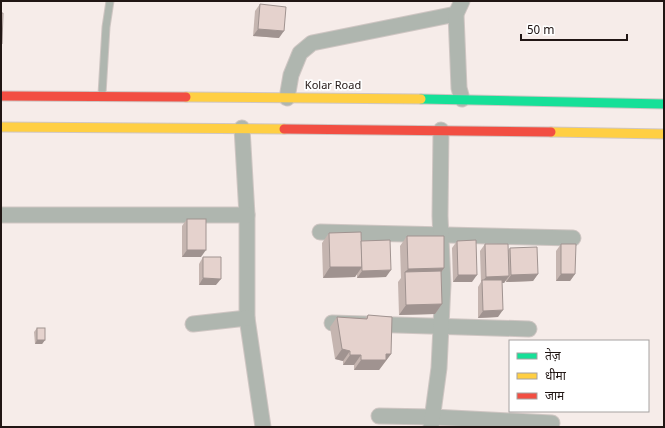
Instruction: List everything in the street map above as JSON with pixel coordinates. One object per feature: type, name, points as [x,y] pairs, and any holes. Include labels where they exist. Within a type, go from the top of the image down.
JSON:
[{"type":"main road","name":"Kolar Road","points":[[1,96],[462,99],[664,104]]},
{"type":"main road","points":[[1,127],[441,130],[664,134]]},
{"type":"street","points":[[286,98],[291,75],[300,53],[312,42],[459,7],[459,88],[462,99]]},
{"type":"street","points":[[242,128],[247,215],[247,318],[264,427]]},
{"type":"street","points":[[432,422],[439,368],[443,284],[441,235],[441,130]]},
{"type":"street","points":[[1,214],[247,215]]},
{"type":"street","points":[[320,232],[573,238]]},
{"type":"street","points":[[193,324],[247,318]]},
{"type":"street","points":[[332,323],[529,329]]},
{"type":"street","points":[[379,416],[432,422],[552,423]]},
{"type":"lane","points":[[102,97],[106,27],[110,1]]},
{"type":"building","points":[[260,4],[286,7],[284,31],[258,29]]},
{"type":"building","points":[[1,13],[3,13],[2,44],[1,44]]},
{"type":"building","points":[[187,219],[206,219],[206,250],[187,250]]},
{"type":"building","points":[[361,232],[362,267],[330,267],[329,233]]},
{"type":"building","points":[[407,236],[444,236],[444,268],[408,269]]},
{"type":"building","points":[[390,240],[391,270],[362,271],[361,241]]},
{"type":"building","points":[[476,240],[477,275],[458,275],[457,241]]},
{"type":"building","points":[[485,244],[508,244],[509,276],[486,277]]},
{"type":"building","points":[[561,244],[576,244],[575,274],[561,274]]},
{"type":"building","points":[[537,247],[538,274],[511,275],[510,248]]},
{"type":"building","points":[[203,257],[221,257],[221,279],[203,278]]},
{"type":"building","points":[[441,271],[442,304],[406,305],[405,272]]},
{"type":"building","points":[[482,280],[502,280],[503,310],[483,311]]},
{"type":"building","points":[[368,315],[392,317],[391,354],[386,354],[386,360],[361,360],[361,355],[350,355],[350,351],[342,349],[337,317],[367,319]]},
{"type":"building","points":[[37,328],[45,328],[45,340],[37,340]]},
{"type":"traffic: fast","points":[[421,99],[664,104]]},
{"type":"traffic: slow","points":[[186,97],[421,99]]},
{"type":"traffic: slow","points":[[1,127],[284,129]]},
{"type":"traffic: slow","points":[[551,132],[664,134]]},
{"type":"traffic: jam","points":[[1,96],[186,97]]},
{"type":"traffic: jam","points":[[284,129],[551,132]]}]
